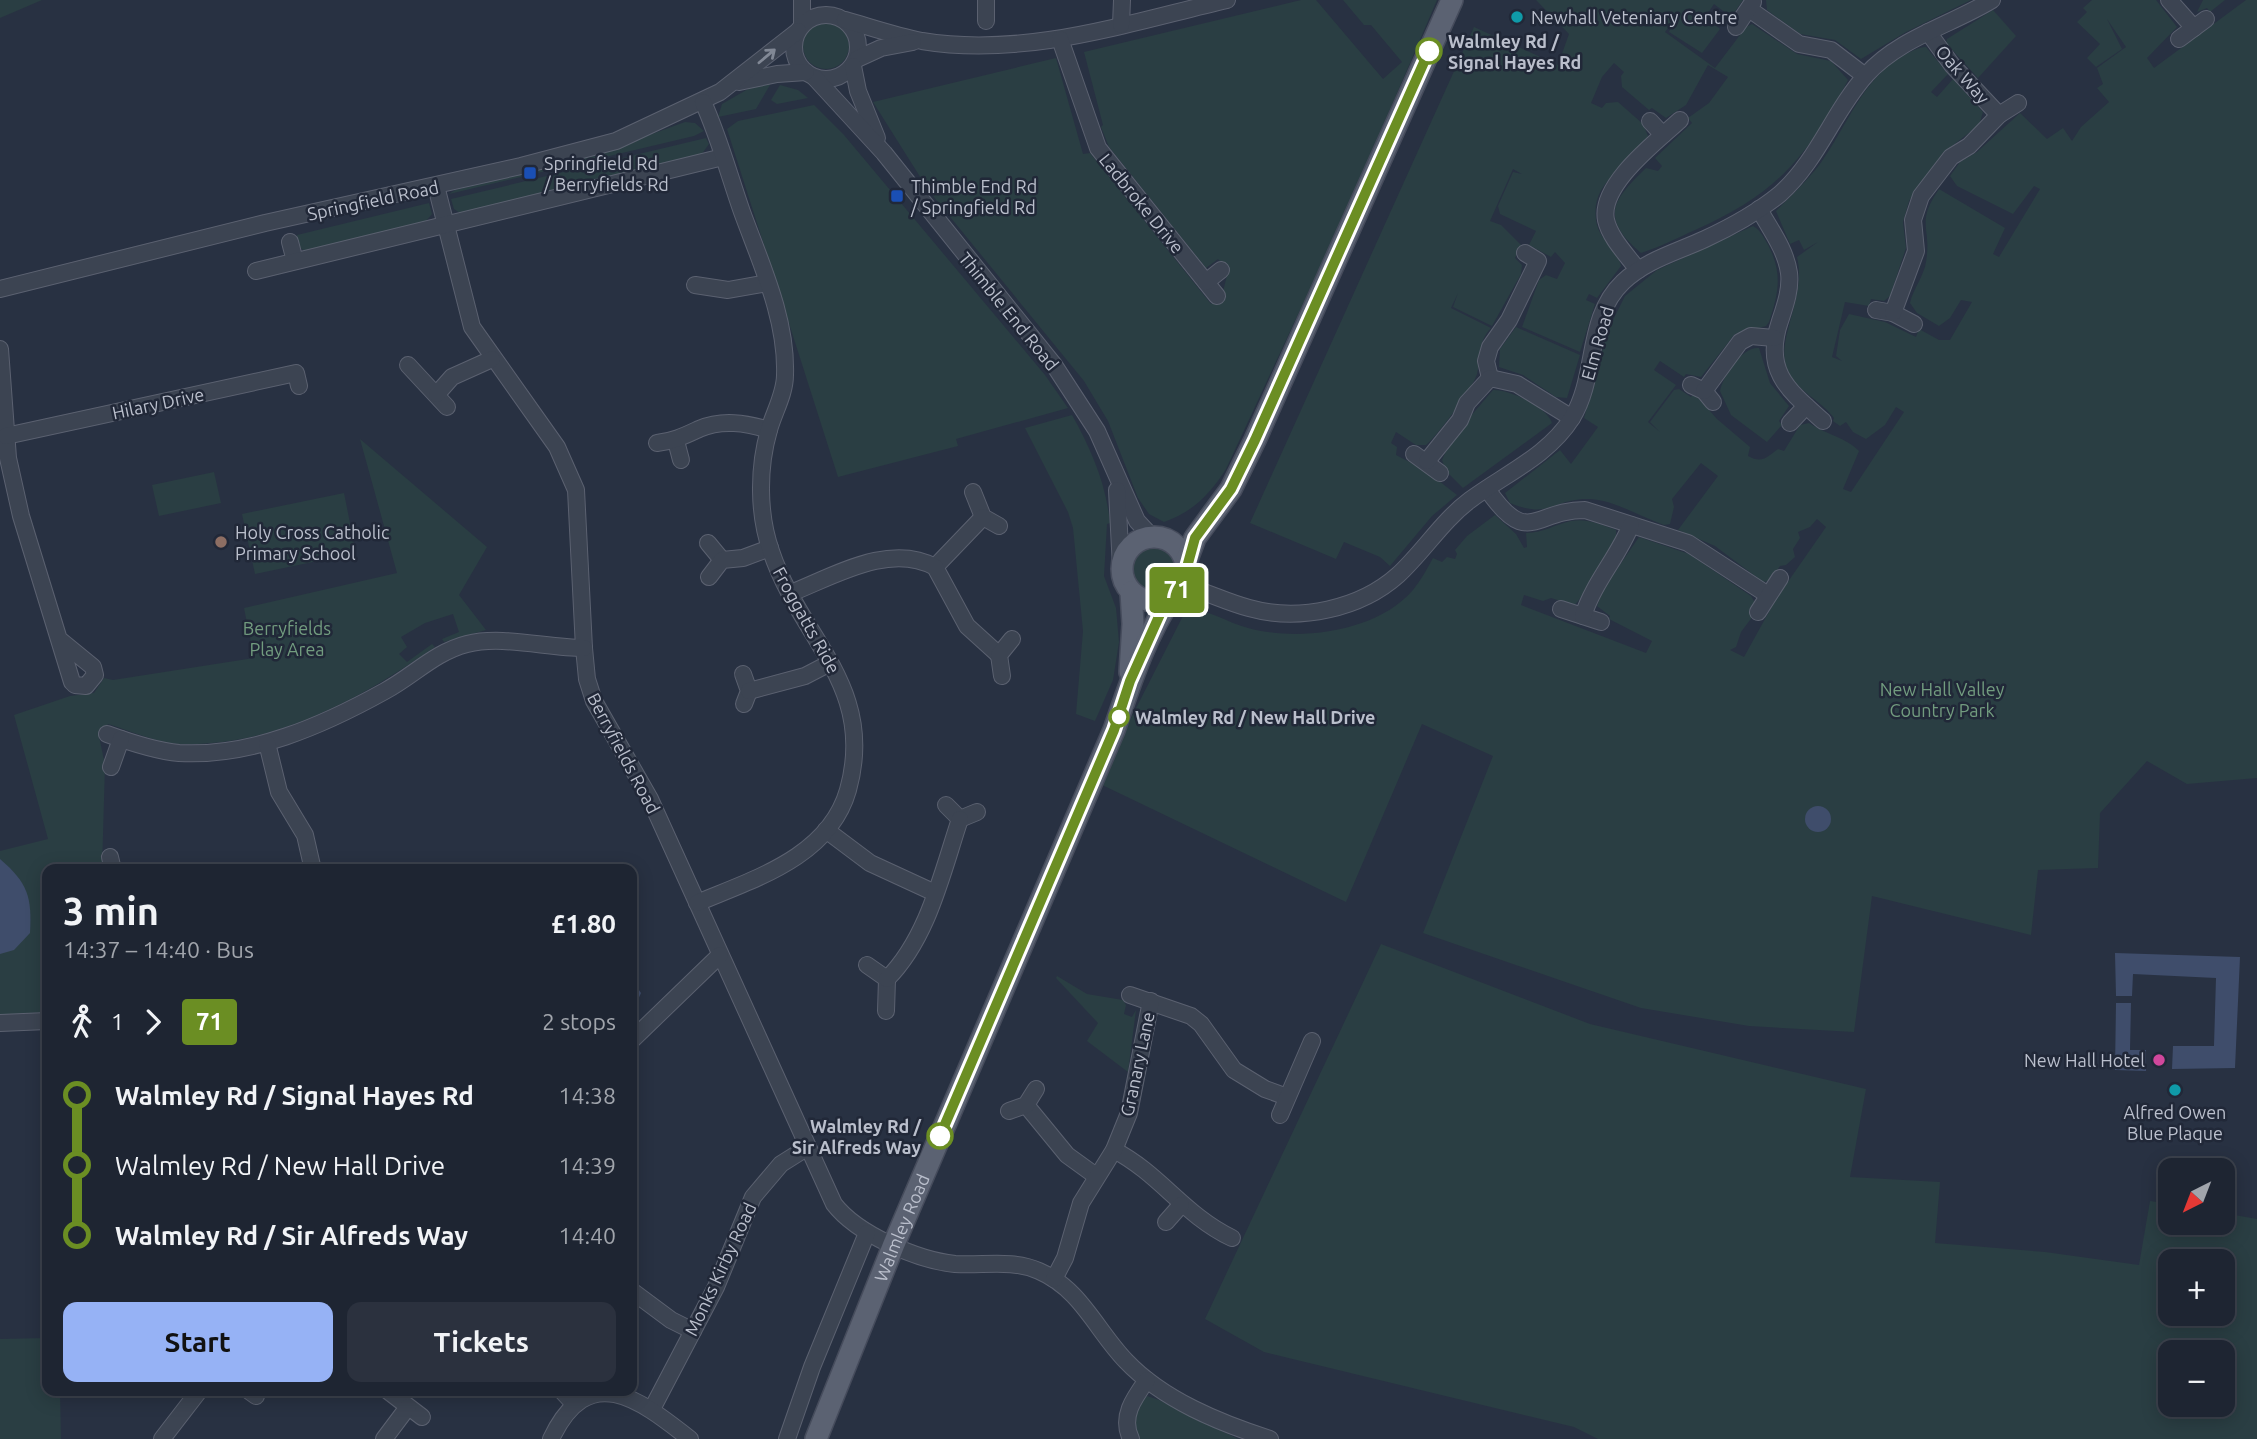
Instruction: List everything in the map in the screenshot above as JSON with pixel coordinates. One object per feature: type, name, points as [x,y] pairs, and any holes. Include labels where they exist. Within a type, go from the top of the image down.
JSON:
[{"type":"main road","points":[[1130,592],[1149,601],[1177,590],[1195,538],[1231,489],[1255,440],[1452,0]]},
{"type":"main road","points":[[1130,681],[1133,624],[1130,592],[1123,582],[1121,568],[1135,544],[1211,516]]},
{"type":"main road","points":[[1157,538],[1178,547],[1186,562]]},
{"type":"main road","name":"Walmley Road","points":[[816,1439],[894,1244],[1114,730],[1130,681],[1161,612],[1177,590]]},
{"type":"street","points":[[802,0],[800,28],[794,50],[810,75],[831,80],[842,76],[855,63],[881,48],[922,41]]},
{"type":"street","points":[[826,0],[858,37],[855,63]]},
{"type":"street","points":[[986,0],[986,21]]},
{"type":"street","points":[[1121,25],[1122,0]]},
{"type":"street","points":[[800,28],[820,15],[922,41],[979,44],[1060,39],[1227,0]]},
{"type":"street","name":"Elm Road","points":[[1177,590],[1252,609],[1285,613],[1314,611],[1356,601],[1399,574],[1441,526],[1487,489],[1550,445],[1572,418],[1609,300],[1638,270],[1759,209],[1803,170],[1864,76],[1891,53],[1992,0]]},
{"type":"street","points":[[2169,0],[2200,23],[2179,39]]},
{"type":"street","points":[[1736,27],[1751,4],[1787,38],[1799,44],[1831,50],[1864,76]]},
{"type":"street","name":"Springfield Road","points":[[0,289],[265,223],[436,186],[616,141],[703,102],[736,83],[800,28]]},
{"type":"street","name":"Oak Way","points":[[1928,32],[1952,65],[1999,115]]},
{"type":"street","name":"Ladbroke Drive","points":[[1060,39],[1098,148],[1217,296]]},
{"type":"street","name":"Thimble End Road","points":[[855,63],[861,100],[884,153]]},
{"type":"street","name":"Springfield Road","points":[[736,83],[777,74],[810,75]]},
{"type":"street","name":"Thimble End Road","points":[[810,75],[884,153],[1055,365],[1088,414],[1136,521],[1157,538]]},
{"type":"street","name":"Froggatts Ride","points":[[697,903],[786,865],[826,830],[847,793],[856,746],[847,693],[769,548],[761,485],[769,430],[785,378],[784,345],[767,283],[703,102]]},
{"type":"street","name":"Oak Way","points":[[1893,313],[1916,251],[1913,220],[1921,196],[1945,163],[1982,135],[1999,115],[2018,103]]},
{"type":"street","points":[[1638,270],[1611,232],[1606,221],[1606,201],[1616,183],[1680,120]]},
{"type":"street","points":[[1650,121],[1663,135]]},
{"type":"street","points":[[257,271],[723,157]]},
{"type":"street","name":"Berryfields Road","points":[[436,186],[468,318],[492,359],[557,447],[576,490],[584,648],[587,678],[594,701],[650,799],[834,1204],[852,1224],[894,1244],[954,1264],[1019,1265],[1054,1279]]},
{"type":"street","points":[[1759,209],[1776,238],[1789,273],[1789,288],[1774,338],[1773,353],[1779,376],[1823,422]]},
{"type":"street","points":[[290,242],[295,261]]},
{"type":"street","points":[[1490,378],[1486,361],[1490,347],[1509,320],[1532,257],[1554,268]]},
{"type":"street","points":[[1206,282],[1221,270]]},
{"type":"street","points":[[693,285],[728,290],[767,283]]},
{"type":"street","points":[[1876,310],[1893,313],[1914,324]]},
{"type":"street","points":[[1703,393],[1740,342],[1751,336],[1774,338]]},
{"type":"street","points":[[0,349],[6,436],[21,516],[60,640]]},
{"type":"street","points":[[437,394],[452,377],[492,359]]},
{"type":"street","points":[[408,365],[447,407]]},
{"type":"street","name":"Hilary Drive","points":[[6,436],[296,373],[299,386]]},
{"type":"street","points":[[1490,378],[1517,384],[1572,418]]},
{"type":"street","points":[[1440,473],[1420,458],[1460,420],[1467,403],[1490,378]]},
{"type":"street","points":[[1790,423],[1806,406]]},
{"type":"street","points":[[657,443],[676,441],[700,428],[723,423],[744,422],[769,430]]},
{"type":"street","points":[[676,441],[681,460]]},
{"type":"street","name":"Thimble End Road","points":[[1117,481],[1121,568]]},
{"type":"street","points":[[1487,489],[1506,514],[1527,523],[1544,521],[1573,510],[1594,512],[1688,543],[1768,594]]},
{"type":"street","points":[[973,492],[983,517],[999,526]]},
{"type":"street","points":[[935,567],[983,517]]},
{"type":"street","points":[[1583,615],[1595,585],[1624,541],[1631,525]]},
{"type":"street","points":[[708,542],[722,560]]},
{"type":"street","points":[[709,577],[722,560],[743,558],[769,548]]},
{"type":"street","points":[[792,593],[854,568],[886,559],[908,559],[935,567],[967,626],[999,655],[1002,676]]},
{"type":"street","points":[[1758,612],[1780,579]]},
{"type":"street","points":[[1561,609],[1601,622]]},
{"type":"street","points":[[999,655],[1012,639]]},
{"type":"street","points":[[111,767],[114,736],[178,753],[216,752],[267,743],[386,691],[432,659],[469,643],[489,641],[584,648]]},
{"type":"street","points":[[743,674],[747,697],[805,676],[830,663]]},
{"type":"street","points":[[267,743],[279,792],[304,835],[311,864]]},
{"type":"street","points":[[946,805],[960,819]]},
{"type":"street","points":[[886,1011],[887,979],[911,949],[935,893],[960,819],[977,812]]},
{"type":"street","points":[[826,830],[870,863],[935,893]]},
{"type":"street","points":[[637,1035],[720,955]]},
{"type":"street","points":[[867,965],[887,979]]},
{"type":"street","points":[[1130,995],[1191,1016],[1201,1024],[1234,1070],[1255,1084],[1287,1097]]},
{"type":"street","name":"Granary Lane","points":[[1054,1279],[1065,1258],[1082,1203],[1114,1150],[1137,1084],[1140,1047],[1151,1001]]},
{"type":"street","points":[[0,1023],[42,1021]]},
{"type":"street","points":[[1280,1115],[1312,1041]]},
{"type":"street","points":[[1009,1111],[1026,1105],[1035,1089]]},
{"type":"street","points":[[1026,1105],[1066,1155],[1096,1176]]},
{"type":"street","name":"Monks Kirby Road","points":[[652,1409],[716,1287],[753,1197],[781,1164],[808,1147]]},
{"type":"street","points":[[1114,1150],[1143,1167],[1181,1205],[1209,1227],[1232,1238]]},
{"type":"street","points":[[1166,1222],[1181,1205]]},
{"type":"street","name":"Walmley Road","points":[[787,1439],[812,1367],[867,1233]]},
{"type":"street","points":[[1054,1279],[1073,1294],[1118,1352],[1147,1380],[1238,1429],[1270,1439]]},
{"type":"street","points":[[637,1295],[671,1320],[693,1331]]},
{"type":"street","points":[[1131,1439],[1127,1427],[1128,1414],[1132,1401],[1147,1380]]},
{"type":"street","points":[[162,1439],[194,1396]]},
{"type":"street","points":[[384,1439],[415,1412],[394,1396]]},
{"type":"street","points":[[567,1396],[574,1404]]},
{"type":"street","points":[[551,1439],[560,1420],[574,1404],[592,1396]]},
{"type":"street","points":[[627,1396],[636,1398],[691,1439]]},
{"type":"green space","points":[[0,0],[42,0],[0,18]]},
{"type":"green space","points":[[1301,0],[1316,0],[1383,79],[1402,62],[1371,25],[1364,25],[1343,0],[1437,0],[1350,203],[1226,469],[1200,501],[1184,513],[1164,522],[1149,514],[1138,498],[1108,421],[1084,381],[929,191],[873,102],[1056,58],[1083,154],[1090,153],[1211,304],[1222,296],[1228,271],[1218,259],[1206,268],[1109,147],[1101,127],[1103,125],[1084,52]]},
{"type":"green space","points":[[1536,0],[1743,0],[1731,17],[1714,4],[1706,16],[1720,29],[1702,53],[1669,32],[1674,20],[1665,32],[1715,68],[1746,27],[1752,24],[1797,54],[1831,61],[1848,80],[1803,152],[1768,187],[1723,217],[1641,253],[1619,229],[1615,209],[1619,199],[1646,168],[1658,171],[1662,166],[1655,158],[1692,123],[1688,118],[1709,103],[1728,77],[1708,65],[1686,105],[1666,118],[1652,108],[1649,110],[1622,87],[1621,76],[1624,72],[1614,63],[1602,77],[1591,103],[1602,108],[1606,103],[1618,102],[1643,124],[1648,136],[1612,176],[1598,197],[1597,225],[1621,266],[1597,298],[1589,294],[1586,300],[1595,304],[1580,352],[1522,327],[1539,280],[1546,275],[1557,279],[1565,263],[1555,252],[1551,257],[1529,245],[1536,231],[1500,214],[1498,206],[1513,172],[1522,174],[1513,169],[1490,221],[1501,225],[1521,245],[1515,258],[1522,265],[1521,274],[1492,326],[1453,307],[1458,293],[1451,308],[1491,328],[1482,344],[1474,381],[1426,445],[1416,445],[1396,432],[1391,443],[1397,447],[1396,455],[1425,470],[1457,495],[1432,516],[1390,566],[1380,557],[1344,542],[1336,559],[1250,523],[1474,27],[1558,65],[1569,34]]},
{"type":"green space","points":[[1766,0],[1971,0],[1906,32],[1861,59],[1835,40],[1800,34],[1767,10]]},
{"type":"green space","name":"New Hall Valley Country Park","points":[[2092,0],[2156,0],[2177,27],[2147,58],[2154,68],[2246,0],[2257,0],[2257,778],[2187,784],[2147,761],[2100,813],[2098,868],[2038,870],[2031,935],[1872,896],[1854,1032],[1749,1026],[1641,1008],[1423,933],[1493,756],[1422,724],[1346,902],[1098,783],[1187,608],[1268,632],[1313,633],[1358,624],[1379,616],[1398,604],[1413,590],[1433,558],[1442,562],[1447,557],[1455,559],[1455,550],[1467,536],[1495,515],[1516,534],[1524,548],[1527,547],[1526,533],[1538,532],[1571,521],[1589,521],[1616,530],[1616,537],[1602,563],[1574,605],[1551,598],[1543,601],[1524,595],[1521,605],[1646,653],[1652,641],[1609,619],[1610,616],[1597,606],[1604,588],[1639,537],[1689,554],[1751,596],[1755,603],[1750,613],[1753,616],[1741,632],[1736,647],[1730,650],[1744,657],[1776,599],[1826,527],[1817,519],[1810,527],[1798,532],[1800,538],[1793,549],[1795,557],[1786,565],[1780,566],[1770,581],[1763,582],[1715,546],[1678,530],[1718,476],[1701,463],[1672,499],[1674,507],[1670,524],[1664,525],[1599,500],[1577,500],[1534,509],[1510,503],[1505,493],[1560,450],[1571,464],[1598,427],[1584,418],[1608,330],[1625,296],[1657,270],[1753,226],[1767,243],[1777,273],[1777,291],[1769,322],[1766,326],[1735,334],[1701,377],[1686,374],[1684,377],[1660,361],[1654,370],[1676,385],[1648,422],[1660,432],[1650,422],[1674,390],[1679,389],[1691,397],[1694,393],[1717,419],[1750,447],[1748,456],[1757,459],[1764,458],[1778,449],[1784,451],[1800,425],[1809,423],[1859,451],[1843,489],[1851,492],[1904,412],[1896,407],[1885,425],[1866,439],[1853,432],[1846,422],[1840,426],[1833,421],[1834,418],[1829,412],[1791,377],[1784,358],[1798,288],[1797,257],[1818,242],[1804,250],[1799,240],[1790,244],[1776,211],[1820,164],[1857,103],[1878,76],[1906,54],[1926,47],[1948,74],[1931,92],[1937,97],[1953,79],[1983,112],[1979,125],[1943,153],[1909,201],[1903,222],[1906,248],[1890,296],[1884,301],[1871,299],[1869,306],[1845,302],[1832,357],[1842,361],[1836,356],[1840,330],[1849,314],[1885,322],[1916,337],[1919,329],[1939,340],[1950,340],[1972,302],[1961,300],[1950,318],[1939,326],[1917,313],[1910,303],[1926,262],[1928,210],[1939,189],[2005,228],[1993,254],[1999,257],[2040,189],[2034,186],[2013,214],[1957,186],[1950,176],[1960,162],[1977,152],[2020,113],[2047,139],[2063,128],[2072,141],[2081,127],[2109,102],[2097,88],[2103,84],[2097,68],[2126,47],[2107,19],[2122,49],[2096,67],[2087,58],[2100,44],[2077,22],[2087,12],[2083,8]]},
{"type":"green space","points":[[2203,0],[2225,0],[2210,12],[2207,8],[2197,12]]},
{"type":"green space","points":[[1993,10],[2016,36],[1978,78],[1946,43],[1947,39]]},
{"type":"green space","points":[[826,23],[842,30],[849,46],[842,62],[826,69],[810,62],[803,46],[810,30]]},
{"type":"green space","points":[[774,78],[756,109],[718,117],[722,104],[762,81]]},
{"type":"green space","points":[[780,85],[798,90],[808,98],[777,104],[771,100]]},
{"type":"green space","points":[[814,105],[844,135],[1045,375],[1068,408],[956,439],[958,446],[838,477],[727,129],[738,121]]},
{"type":"green space","points":[[685,122],[695,123],[704,131],[694,136],[449,194],[455,190],[589,157]]},
{"type":"green space","points":[[706,138],[709,144],[701,155],[463,215],[454,209],[451,199]]},
{"type":"green space","points":[[429,203],[432,214],[426,221],[428,225],[306,252],[299,247],[297,235]]},
{"type":"green space","points":[[1516,327],[1580,355],[1567,398],[1556,397],[1523,375],[1499,367],[1500,349]]},
{"type":"green space","points":[[1759,348],[1770,383],[1789,406],[1779,421],[1782,425],[1767,442],[1731,415],[1720,391],[1729,370],[1740,357]]},
{"type":"green space","points":[[1493,390],[1508,392],[1527,400],[1543,411],[1552,423],[1463,488],[1446,471],[1442,460],[1452,438]]},
{"type":"green space","points":[[1072,415],[1097,467],[1108,508],[1110,523],[1107,524],[1104,576],[1116,608],[1119,642],[1113,680],[1095,721],[1076,714],[1083,631],[1073,528],[1068,512],[1025,428]]},
{"type":"green space","name":"Berryfields Play Area","points":[[360,439],[487,547],[459,595],[486,630],[444,642],[442,639],[459,632],[453,614],[425,623],[401,637],[407,647],[399,654],[407,662],[432,644],[435,647],[377,685],[315,716],[249,737],[215,743],[180,744],[153,739],[108,724],[99,736],[105,765],[102,864],[42,864],[42,1012],[0,1015],[0,851],[48,839],[14,715],[70,696],[94,693],[104,678],[113,680],[254,658],[244,608],[397,573]]},
{"type":"green space","points":[[214,472],[221,503],[159,516],[152,485]]},
{"type":"green space","points":[[344,493],[356,553],[255,574],[242,514]]},
{"type":"green space","points":[[1154,546],[1170,553],[1177,569],[1170,585],[1154,592],[1138,585],[1131,569],[1138,553]]},
{"type":"green space","points":[[1381,944],[1590,1024],[1866,1089],[1850,1177],[1940,1182],[1935,1243],[2045,1252],[2139,1265],[2150,1201],[2158,1202],[2158,1236],[2235,1236],[2235,1215],[2257,1219],[2257,1439],[1598,1439],[1574,1427],[1264,1352],[1205,1319]]},
{"type":"green space","points":[[1057,976],[1087,994],[1123,1000],[1126,1005],[1124,1014],[1132,1017],[1136,1010],[1128,1072],[1087,1041],[1098,1023]]},
{"type":"green space","points":[[42,1338],[42,1396],[60,1396],[61,1439],[0,1439],[0,1339]]},
{"type":"green space","points":[[1147,1396],[1238,1439],[1138,1439],[1134,1428],[1135,1416],[1139,1405]]},
{"type":"water","points":[[1818,806],[1827,810],[1831,819],[1827,828],[1818,832],[1809,828],[1805,819],[1809,810]]},
{"type":"water","points":[[0,859],[17,876],[26,892],[30,910],[30,933],[14,950],[0,954]]},
{"type":"water","points":[[2115,953],[2240,957],[2235,1068],[2172,1069],[2173,1046],[2214,1046],[2216,978],[2133,974],[2132,996],[2116,996]]},
{"type":"water","points":[[2116,1003],[2131,1003],[2130,1050],[2146,1050],[2146,1071],[2115,1070]]},
{"type":"bus line","name":"71","points":[[940,1136],[1114,730],[1130,681],[1161,612],[1182,585],[1186,562],[1195,538],[1231,489],[1255,440],[1429,51]]},
{"type":"place","name":"Newhall Veteniary Centre","points":[[1517,17]]},
{"type":"place","name":"Walmley Rd / Signal Hayes Rd","points":[[1429,51]]},
{"type":"place","name":"Springfield Rd / Berryfields Rd","points":[[530,173]]},
{"type":"place","name":"Thimble End Rd / Springfield Rd","points":[[897,196]]},
{"type":"place","name":"Holy Cross Catholic Primary School","points":[[221,542]]},
{"type":"place","name":"Walmley Rd / New Hall Drive","points":[[1119,717]]},
{"type":"place","name":"New Hall Hotel","points":[[2159,1060]]},
{"type":"place","name":"Alfred Owen Blue Plaque","points":[[2175,1090]]},
{"type":"place","name":"Walmley Rd / Sir Alfreds Way","points":[[940,1136]]}]
